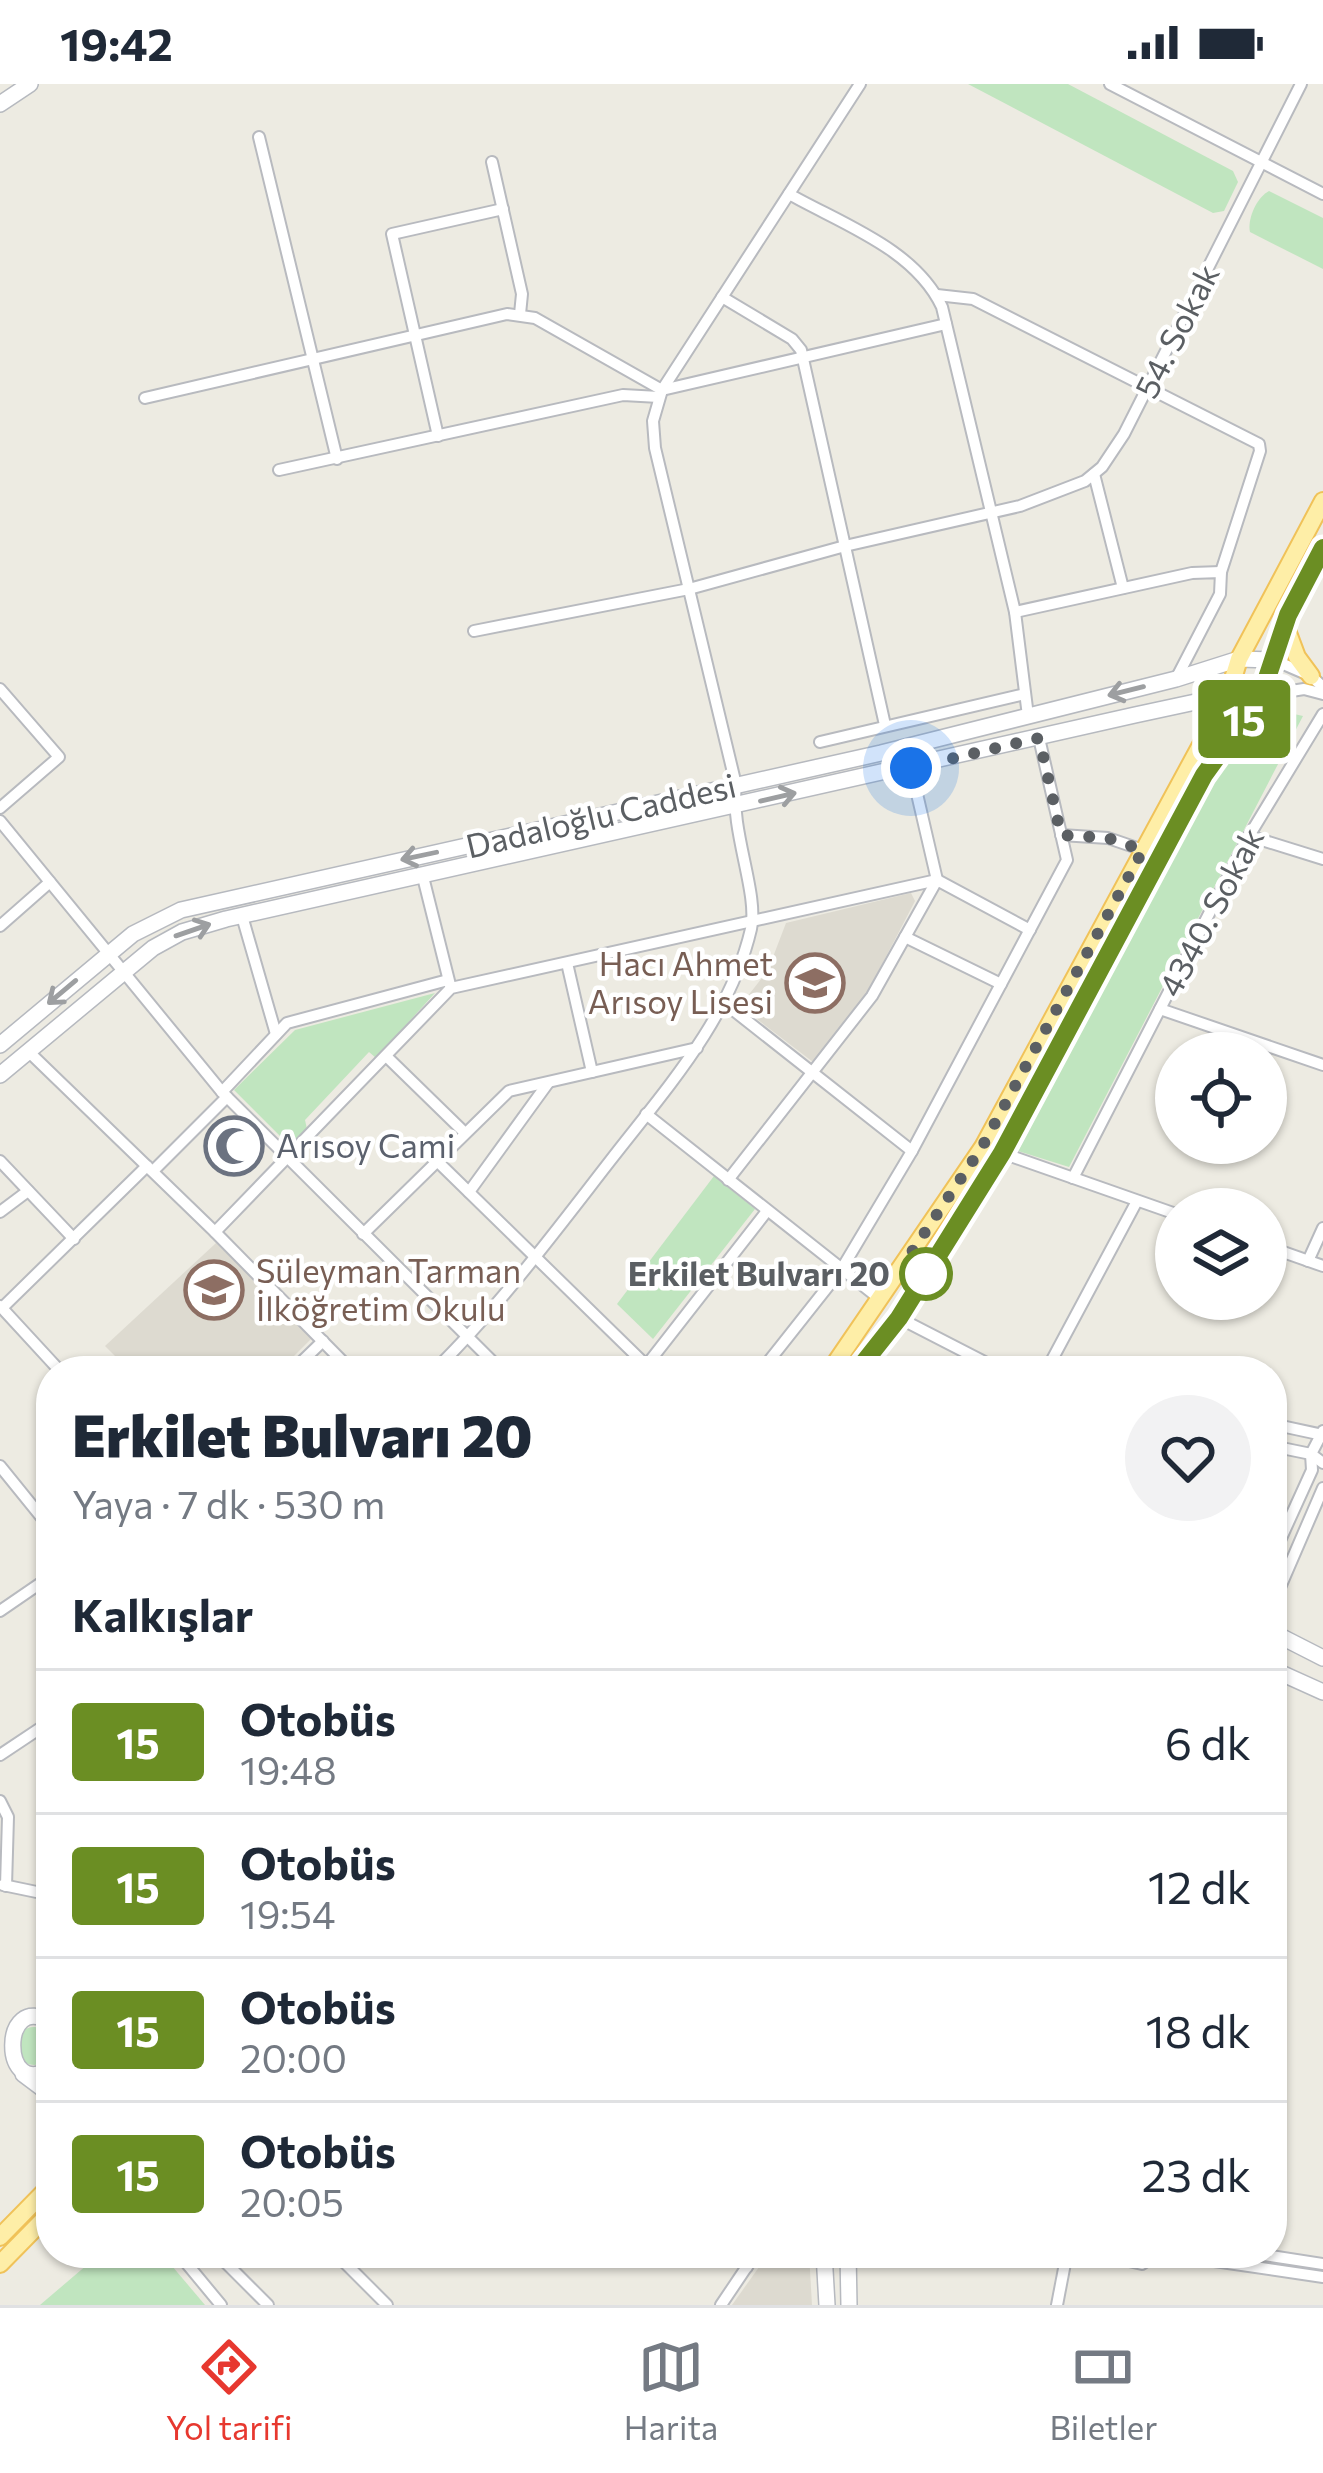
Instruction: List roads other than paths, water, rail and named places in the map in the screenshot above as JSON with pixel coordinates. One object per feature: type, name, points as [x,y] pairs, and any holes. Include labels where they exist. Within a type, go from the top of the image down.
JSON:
[{"type":"main road","points":[[840,1356],[982,1147],[1228,695],[1239,659],[1323,501]]},
{"type":"main road","points":[[869,1356],[899,1318],[1002,1153],[1204,775],[1261,696],[1286,626],[1323,548]]},
{"type":"main road","points":[[1286,626],[1298,657],[1319,686]]},
{"type":"main road","points":[[0,2237],[36,2200]]},
{"type":"main road","points":[[0,2264],[36,2227]]},
{"type":"street","points":[[0,104],[30,84]]},
{"type":"street","points":[[449,1356],[536,1257],[697,1048],[737,975],[753,923],[733,807],[736,785],[655,448],[653,421],[660,393],[860,84]]},
{"type":"street","points":[[1110,84],[1323,194]]},
{"type":"street","name":"54. Sokak","points":[[1094,474],[1116,448],[1301,84]]},
{"type":"street","points":[[260,137],[337,459]]},
{"type":"street","points":[[492,163],[522,294],[520,314]]},
{"type":"street","points":[[789,194],[903,258],[937,295],[1015,612],[1028,716]]},
{"type":"street","points":[[438,436],[392,234],[503,209]]},
{"type":"street","points":[[937,295],[973,299],[1256,441],[1260,448],[1221,572],[1220,594],[1176,679]]},
{"type":"street","points":[[722,297],[792,339],[803,358],[885,725]]},
{"type":"street","points":[[145,398],[520,314],[535,318],[660,393]]},
{"type":"street","points":[[279,470],[631,394],[660,393],[946,324]]},
{"type":"street","points":[[474,632],[689,589],[845,546],[991,513],[1077,485],[1094,474],[1123,588]]},
{"type":"street","points":[[1015,612],[1192,572],[1221,572]]},
{"type":"street","name":"Dadaloğlu Caddesi","points":[[0,1045],[142,927],[181,910],[1028,716],[1239,659],[1274,660]]},
{"type":"street","points":[[1274,660],[1319,686]]},
{"type":"street","points":[[1261,696],[1319,686]]},
{"type":"street","points":[[0,689],[59,757],[0,808]]},
{"type":"street","points":[[820,742],[1025,694]]},
{"type":"street","name":"Dadaloğlu Caddesi","points":[[0,1075],[153,948],[182,932],[1228,695],[1261,696]]},
{"type":"street","name":"4340. Sokak","points":[[1073,1178],[1249,836],[1323,714]]},
{"type":"street","points":[[773,1356],[841,1270],[912,1151],[1067,860],[1039,738]]},
{"type":"street","points":[[728,1180],[872,996],[937,880],[911,768]]},
{"type":"street","points":[[0,821],[224,1095],[487,1356]]},
{"type":"street","points":[[1061,835],[1108,838],[1143,850]]},
{"type":"street","points":[[1249,836],[1323,860]]},
{"type":"street","points":[[423,877],[449,984]]},
{"type":"street","points":[[46,1356],[1,1307],[224,1095],[287,1023],[937,880],[1030,930]]},
{"type":"street","points":[[0,926],[50,882]]},
{"type":"street","points":[[242,916],[277,1034]]},
{"type":"street","points":[[905,937],[1001,984]]},
{"type":"street","points":[[567,963],[592,1072]]},
{"type":"street","points":[[215,1232],[449,984]]},
{"type":"street","points":[[723,1002],[912,1151]]},
{"type":"street","points":[[1160,1009],[1323,1065]]},
{"type":"street","points":[[363,1234],[509,1091],[697,1048]]},
{"type":"street","points":[[29,1052],[338,1356]]},
{"type":"street","points":[[386,1056],[465,1133]]},
{"type":"street","points":[[469,1192],[549,1082]]},
{"type":"street","points":[[646,1114],[880,1299]]},
{"type":"street","points":[[1002,1153],[1155,1207]]},
{"type":"street","points":[[0,1161],[74,1239]]},
{"type":"street","points":[[437,1161],[637,1356]]},
{"type":"street","points":[[0,1212],[28,1191]]},
{"type":"street","points":[[1054,1356],[1138,1201]]},
{"type":"street","points":[[658,1356],[767,1211]]},
{"type":"street","points":[[1308,1261],[1323,1228]]},
{"type":"street","points":[[1287,1254],[1323,1266]]},
{"type":"street","points":[[899,1318],[972,1356]]},
{"type":"street","points":[[308,1356],[323,1341]]},
{"type":"street","points":[[1287,1427],[1322,1433],[1310,1454],[1312,1470],[1287,1525]]},
{"type":"street","points":[[1287,1449],[1310,1454],[1323,1463]]},
{"type":"street","points":[[0,1466],[36,1510]]},
{"type":"street","points":[[1287,1571],[1323,1488]]},
{"type":"street","points":[[0,1611],[36,1586]]},
{"type":"street","points":[[1287,1640],[1323,1658]]},
{"type":"street","points":[[1287,1676],[1323,1692]]},
{"type":"street","points":[[0,1755],[36,1731]]},
{"type":"street","points":[[0,1801],[8,1817],[3,1885],[36,1892]]},
{"type":"street","points":[[0,2015],[36,2018]]},
{"type":"street","points":[[23,2018],[4,2037],[4,2053],[10,2064],[36,2084]]},
{"type":"street","points":[[1287,2258],[1323,2264]]},
{"type":"street","points":[[190,2268],[221,2305]]},
{"type":"street","points":[[231,2268],[268,2305]]},
{"type":"street","points":[[350,2268],[387,2305]]},
{"type":"street","points":[[721,2305],[746,2268]]},
{"type":"street","points":[[825,2268],[827,2305]]},
{"type":"street","points":[[848,2268],[849,2305]]},
{"type":"street","points":[[1057,2305],[1064,2268]]},
{"type":"street","points":[[1262,2268],[1323,2277]]},
{"type":"place","name":"Hacı Ahmet Arısoy Lisesi","points":[[815,983]]},
{"type":"place","name":"Arısoy Cami","points":[[234,1146]]},
{"type":"place","name":"Erkilet Bulvarı 20","points":[[926,1274]]},
{"type":"place","name":"Süleyman Tarman İlköğretim Okulu","points":[[214,1290]]}]
